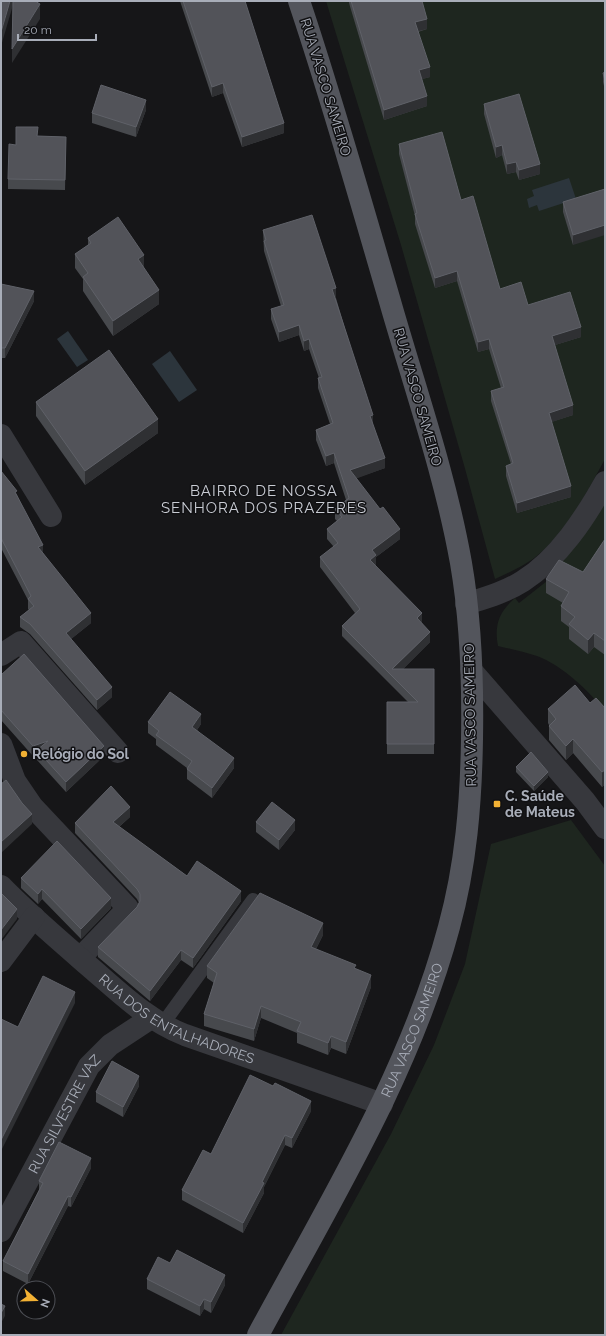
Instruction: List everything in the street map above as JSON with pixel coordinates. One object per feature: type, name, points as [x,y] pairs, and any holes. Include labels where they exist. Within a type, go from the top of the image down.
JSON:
[{"type":"main road","name":"RUA VASCO SAMEIRO","points":[[258,1335],[382,1104],[404,1058],[428,996],[449,929],[461,881],[470,800],[473,715],[466,604],[460,562],[442,481],[349,162],[299,1]]},
{"type":"street","points":[[4,449],[51,516]]},
{"type":"street","points":[[466,604],[502,592],[522,582],[541,568],[577,526],[605,482]]},
{"type":"street","points":[[1,655],[21,642],[118,752]]},
{"type":"street","points":[[471,670],[584,801],[605,828]]},
{"type":"street","points":[[1,744],[8,785],[39,815],[128,908],[80,958]]},
{"type":"street","name":"RUA DOS ENTALHADORES","points":[[1,886],[80,958],[156,1021],[185,1035],[382,1104]]},
{"type":"street","points":[[1,961],[34,917]]},
{"type":"street","name":"RUA SILVESTRE VAZ","points":[[1,1231],[89,1066],[110,1045],[156,1021]]},
{"type":"lane","points":[[156,1021],[252,900]]},
{"type":"shaded area","points":[[326,1],[605,1],[605,459],[574,513],[545,549],[533,559],[495,579],[401,245]]},
{"type":"shaded area","points":[[569,178],[576,199],[539,211],[537,205],[529,208],[527,199],[534,196],[532,190]]},
{"type":"shaded area","points":[[68,331],[88,360],[77,367],[57,339]]},
{"type":"shaded area","points":[[170,351],[197,390],[179,402],[152,364]]},
{"type":"shaded area","points":[[605,501],[605,711],[574,679],[547,660],[498,646],[497,625],[505,608],[515,598],[519,603],[556,574],[549,566]]},
{"type":"shaded area","points":[[571,820],[605,866],[605,1335],[281,1335],[391,1134],[434,1045],[465,964],[491,844]]},
{"type":"building","points":[[1,1],[10,1],[1,32]]},
{"type":"building","points":[[13,1],[35,1],[40,4],[12,49]]},
{"type":"building","points":[[183,1],[245,1],[284,123],[242,137],[223,83],[212,87]]},
{"type":"building","points":[[351,1],[422,1],[427,19],[415,22],[430,67],[419,70],[427,96],[384,110]]},
{"type":"building","points":[[101,85],[146,100],[136,127],[92,113]]},
{"type":"building","points":[[519,94],[540,164],[519,170],[516,162],[507,164],[502,145],[496,147],[484,104]]},
{"type":"building","points":[[16,127],[38,127],[37,136],[66,137],[65,180],[8,179],[9,144],[16,145]]},
{"type":"building","points":[[442,132],[461,200],[473,196],[500,289],[521,282],[528,305],[570,292],[581,327],[552,336],[573,405],[549,413],[571,486],[517,503],[506,466],[513,463],[491,391],[504,387],[489,339],[478,342],[457,271],[435,278],[415,214],[417,213],[399,144]]},
{"type":"building","points":[[605,189],[605,225],[573,235],[563,202]]},
{"type":"building","points":[[312,215],[336,288],[332,289],[373,415],[370,416],[385,458],[350,470],[380,509],[383,507],[400,529],[372,550],[376,555],[370,560],[422,613],[417,618],[430,632],[392,669],[434,669],[434,744],[387,744],[387,702],[418,702],[342,626],[360,609],[320,557],[338,543],[327,529],[342,517],[335,509],[349,498],[334,453],[326,456],[316,430],[333,423],[318,378],[322,377],[309,339],[304,341],[299,325],[279,332],[271,309],[284,305],[264,241],[266,240],[263,230]]},
{"type":"building","points":[[118,217],[144,255],[138,259],[159,290],[113,321],[83,277],[88,273],[75,254],[91,243],[88,238]]},
{"type":"building","points":[[1,284],[34,291],[5,348],[1,348]]},
{"type":"building","points":[[109,350],[158,419],[85,471],[36,402]]},
{"type":"building","points":[[1,471],[17,491],[15,492],[43,545],[38,547],[91,613],[66,633],[112,687],[97,700],[30,624],[20,617],[34,606],[28,599],[31,596],[1,538]]},
{"type":"building","points":[[605,539],[605,641],[594,633],[588,640],[569,624],[575,617],[561,606],[569,592],[546,579],[559,560],[583,572]]},
{"type":"building","points":[[24,654],[104,746],[66,782],[37,750],[48,741],[33,746],[1,710],[1,675]]},
{"type":"building","points":[[575,685],[590,703],[596,698],[605,708],[605,770],[602,772],[573,739],[566,746],[549,726],[556,719],[548,709]]},
{"type":"building","points":[[170,692],[201,714],[192,727],[234,758],[212,788],[187,769],[192,761],[156,735],[159,731],[148,722]]},
{"type":"building","points":[[531,752],[548,772],[534,786],[516,767]]},
{"type":"building","points":[[6,780],[22,803],[32,814],[1,842],[1,784]]},
{"type":"building","points":[[111,786],[130,807],[113,822],[187,876],[197,861],[241,891],[193,958],[181,950],[150,991],[98,947],[137,907],[140,901],[140,894],[137,889],[75,823]]},
{"type":"building","points":[[272,802],[295,820],[279,840],[256,822]]},
{"type":"building","points":[[57,841],[111,898],[81,929],[42,889],[38,894],[21,878]]},
{"type":"building","points":[[1,893],[17,909],[1,930]]},
{"type":"building","points":[[260,893],[323,923],[311,947],[356,965],[354,968],[371,975],[346,1042],[331,1036],[328,1043],[297,1031],[301,1022],[261,1006],[254,1029],[204,1014],[217,973],[207,966]]},
{"type":"building","points":[[43,976],[75,992],[1,1140],[1,1019],[18,1027]]},
{"type":"building","points":[[112,1061],[139,1076],[123,1107],[96,1092]]},
{"type":"building","points":[[250,1075],[273,1086],[275,1083],[311,1101],[292,1138],[285,1135],[262,1182],[264,1183],[243,1223],[182,1190],[203,1150],[211,1154]]},
{"type":"building","points":[[59,1142],[91,1158],[71,1197],[68,1196],[28,1274],[3,1261],[43,1183],[39,1181]]},
{"type":"building","points":[[177,1250],[225,1275],[211,1302],[204,1299],[200,1306],[147,1279],[158,1257],[170,1263]]},
{"type":"building","points":[[1,1304],[5,1306],[1,1313]]},
{"type":"place","name":"Relógio do Sol","points":[[24,754]]},
{"type":"place","name":"C. Saúde de Mateus","points":[[497,804]]},
{"type":"district","name":"BAIRRO DE NOSSA SENHORA DOS PRAZERES","points":[[264,500]]}]
